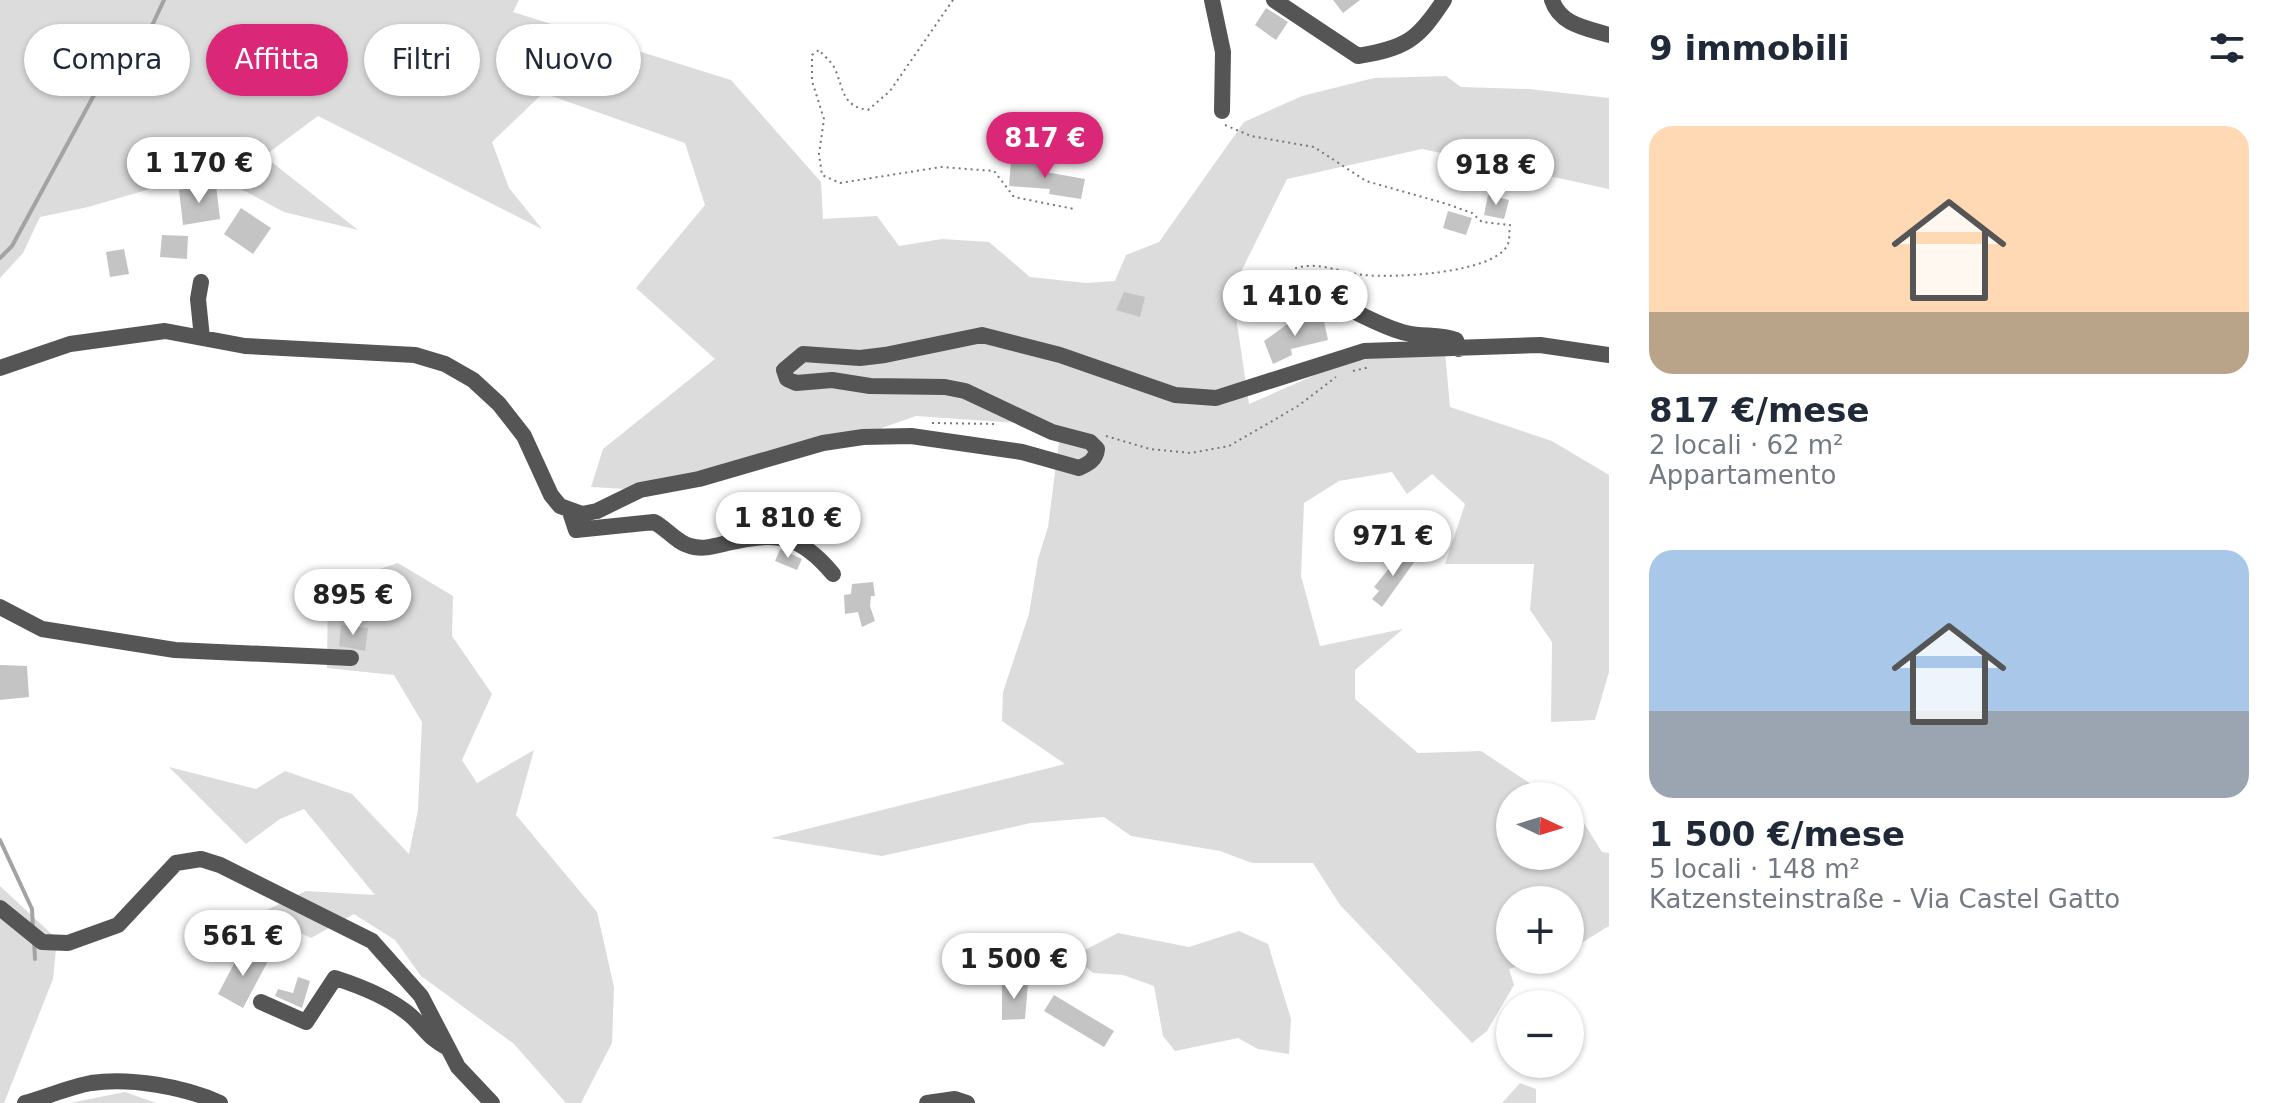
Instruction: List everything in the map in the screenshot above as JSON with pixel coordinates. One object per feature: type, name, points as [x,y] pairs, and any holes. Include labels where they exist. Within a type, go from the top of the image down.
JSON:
[{"type":"street","points":[[1212,0],[1223,52],[1222,111]]},
{"type":"street","points":[[1274,0],[1358,56],[1390,51],[1411,42],[1424,31],[1444,0]]},
{"type":"street","points":[[1552,0],[1555,9],[1568,22],[1609,35]]},
{"type":"street","points":[[201,282],[198,299],[202,338]]},
{"type":"street","points":[[1266,313],[1290,297],[1320,298],[1407,334],[1456,340],[1459,349]]},
{"type":"street","points":[[0,368],[70,344],[165,331],[245,346],[330,353],[415,355],[445,364],[473,380],[499,404],[524,436],[551,495],[570,512],[576,530],[654,522],[687,546],[706,548],[766,534],[816,553],[833,574]]},
{"type":"street","points":[[570,512],[597,511],[640,490],[699,479],[823,443],[911,436],[1022,452],[1079,468],[1090,463],[1096,454],[1097,449],[1090,442],[1022,419],[965,391],[945,387],[870,386],[832,380],[796,383],[787,379],[784,370],[803,354],[885,355],[982,335],[1060,355],[1175,395],[1216,398],[1364,351],[1540,345],[1609,355]]},
{"type":"street","points":[[0,607],[42,629],[175,650],[351,658]]},
{"type":"street","points":[[0,908],[42,942],[68,943],[118,925],[176,863],[209,861],[372,941],[421,996],[471,1084],[492,1103]]},
{"type":"street","points":[[261,1002],[306,1022],[335,978],[362,987],[410,1015],[430,1039],[448,1048]]},
{"type":"street","points":[[25,1103],[91,1083],[118,1082],[183,1091],[220,1103]]},
{"type":"street","points":[[927,1103],[955,1099],[967,1103]]},
{"type":"path","points":[[953,0],[890,91],[868,110],[856,108],[843,97],[835,66],[819,50],[812,55],[812,81],[824,119],[819,154],[822,175],[840,183],[941,167],[994,171],[1014,197],[1074,209]]},
{"type":"path","points":[[1222,111],[1225,125],[1251,136],[1314,147],[1366,181],[1447,204],[1472,213],[1482,222],[1510,225],[1507,245],[1500,252],[1453,271],[1397,276],[1362,275],[1307,265],[1296,268],[1288,287],[1290,297]]},
{"type":"path","points":[[1351,372],[1378,364]]},
{"type":"path","points":[[1104,435],[1150,449],[1191,453],[1229,446],[1298,406],[1338,375]]},
{"type":"path","points":[[911,436],[934,423],[984,426],[1022,419]]},
{"type":"shaded area","points":[[0,0],[519,0],[513,12],[551,24],[496,24],[496,96],[540,96],[492,142],[509,188],[542,229],[318,116],[264,156],[358,230],[284,212],[209,172],[88,207],[40,217],[23,253],[0,278]]},
{"type":"shaded area","points":[[641,52],[731,80],[821,182],[823,219],[877,216],[899,246],[942,239],[989,242],[1030,277],[1086,283],[1115,281],[1126,255],[1159,242],[1244,122],[1302,96],[1374,78],[1446,76],[1461,87],[1529,89],[1609,98],[1609,189],[1422,149],[1287,179],[1232,290],[1249,404],[1347,361],[1445,352],[1450,407],[1552,441],[1609,475],[1609,672],[1595,720],[1551,722],[1552,642],[1530,610],[1534,564],[1445,564],[1465,504],[1432,474],[1407,494],[1392,472],[1339,481],[1304,503],[1301,576],[1320,646],[1403,629],[1355,670],[1355,699],[1418,753],[1481,751],[1528,782],[1496,782],[1496,870],[1584,870],[1584,823],[1602,852],[1609,853],[1609,926],[1584,941],[1584,886],[1496,886],[1496,974],[1511,974],[1514,985],[1511,990],[1496,990],[1496,1016],[1487,1031],[1472,1043],[1340,905],[1313,863],[1252,863],[1220,851],[1131,836],[1104,817],[1031,823],[882,856],[771,838],[1065,764],[1002,721],[1003,692],[1029,614],[1038,559],[1048,527],[1061,426],[916,416],[850,439],[625,489],[591,487],[603,449],[715,359],[636,288],[705,205],[685,143],[552,96],[641,96]]},
{"type":"shaded area","points":[[398,563],[453,596],[452,636],[492,694],[462,760],[477,783],[534,750],[516,815],[597,912],[614,987],[612,1043],[581,1103],[566,1103],[514,1044],[421,976],[395,940],[354,914],[311,938],[261,913],[306,891],[375,895],[304,809],[280,819],[246,844],[169,767],[256,789],[285,771],[352,794],[409,854],[418,810],[422,722],[394,675],[327,668],[328,586]]},
{"type":"shaded area","points":[[0,886],[57,939],[53,979],[4,1103],[0,1103]]},
{"type":"shaded area","points":[[1239,931],[1268,944],[1291,1019],[1289,1054],[1258,1049],[1238,1038],[1175,1051],[1163,1036],[1154,986],[1123,975],[1093,973],[1073,956],[1118,933],[1189,947]]},
{"type":"shaded area","points":[[1520,1083],[1536,1089],[1536,1103],[1502,1103]]},
{"type":"shaded area","points":[[125,1092],[156,1103],[70,1103]]},
{"type":"building","points":[[1333,0],[1360,0],[1343,13]]},
{"type":"building","points":[[1266,8],[1288,22],[1276,40],[1255,25]]},
{"type":"building","points":[[1011,161],[1040,163],[1040,171],[1085,179],[1081,199],[1049,194],[1050,189],[1009,186]]},
{"type":"building","points":[[216,185],[220,219],[183,225],[179,190]]},
{"type":"building","points":[[1488,195],[1509,200],[1504,219],[1484,215]]},
{"type":"building","points":[[241,208],[271,228],[253,254],[224,234]]},
{"type":"building","points":[[1448,211],[1472,218],[1466,235],[1443,228]]},
{"type":"building","points":[[162,235],[188,236],[187,259],[160,257]]},
{"type":"building","points":[[124,249],[129,274],[110,277],[106,252]]},
{"type":"building","points":[[1124,292],[1145,297],[1140,317],[1116,310]]},
{"type":"building","points":[[1297,317],[1300,321],[1323,317],[1328,340],[1291,349],[1292,355],[1273,364],[1264,341]]},
{"type":"building","points":[[780,549],[802,559],[797,570],[775,561]]},
{"type":"building","points":[[1403,551],[1415,561],[1382,607],[1372,599],[1379,591],[1374,587]]},
{"type":"building","points":[[873,582],[875,596],[871,596],[870,606],[875,621],[862,627],[858,612],[845,614],[844,595],[851,594],[852,584]]},
{"type":"building","points":[[341,625],[368,628],[365,651],[339,646]]},
{"type":"building","points":[[0,665],[27,666],[29,697],[0,700]]},
{"type":"building","points":[[243,947],[268,961],[243,1008],[218,994]]},
{"type":"building","points":[[298,977],[310,981],[302,1008],[275,996],[278,989],[293,993]]},
{"type":"building","points":[[1028,983],[1025,1019],[1002,1020],[1002,984]]},
{"type":"building","points":[[1054,995],[1114,1031],[1104,1047],[1044,1011]]},
{"type":"waterway","points":[[0,258],[12,246],[100,84],[143,45],[164,0]]},
{"type":"waterway","points":[[0,840],[32,909],[33,929]]},
{"type":"waterway","points":[[34,941],[35,959]]}]
